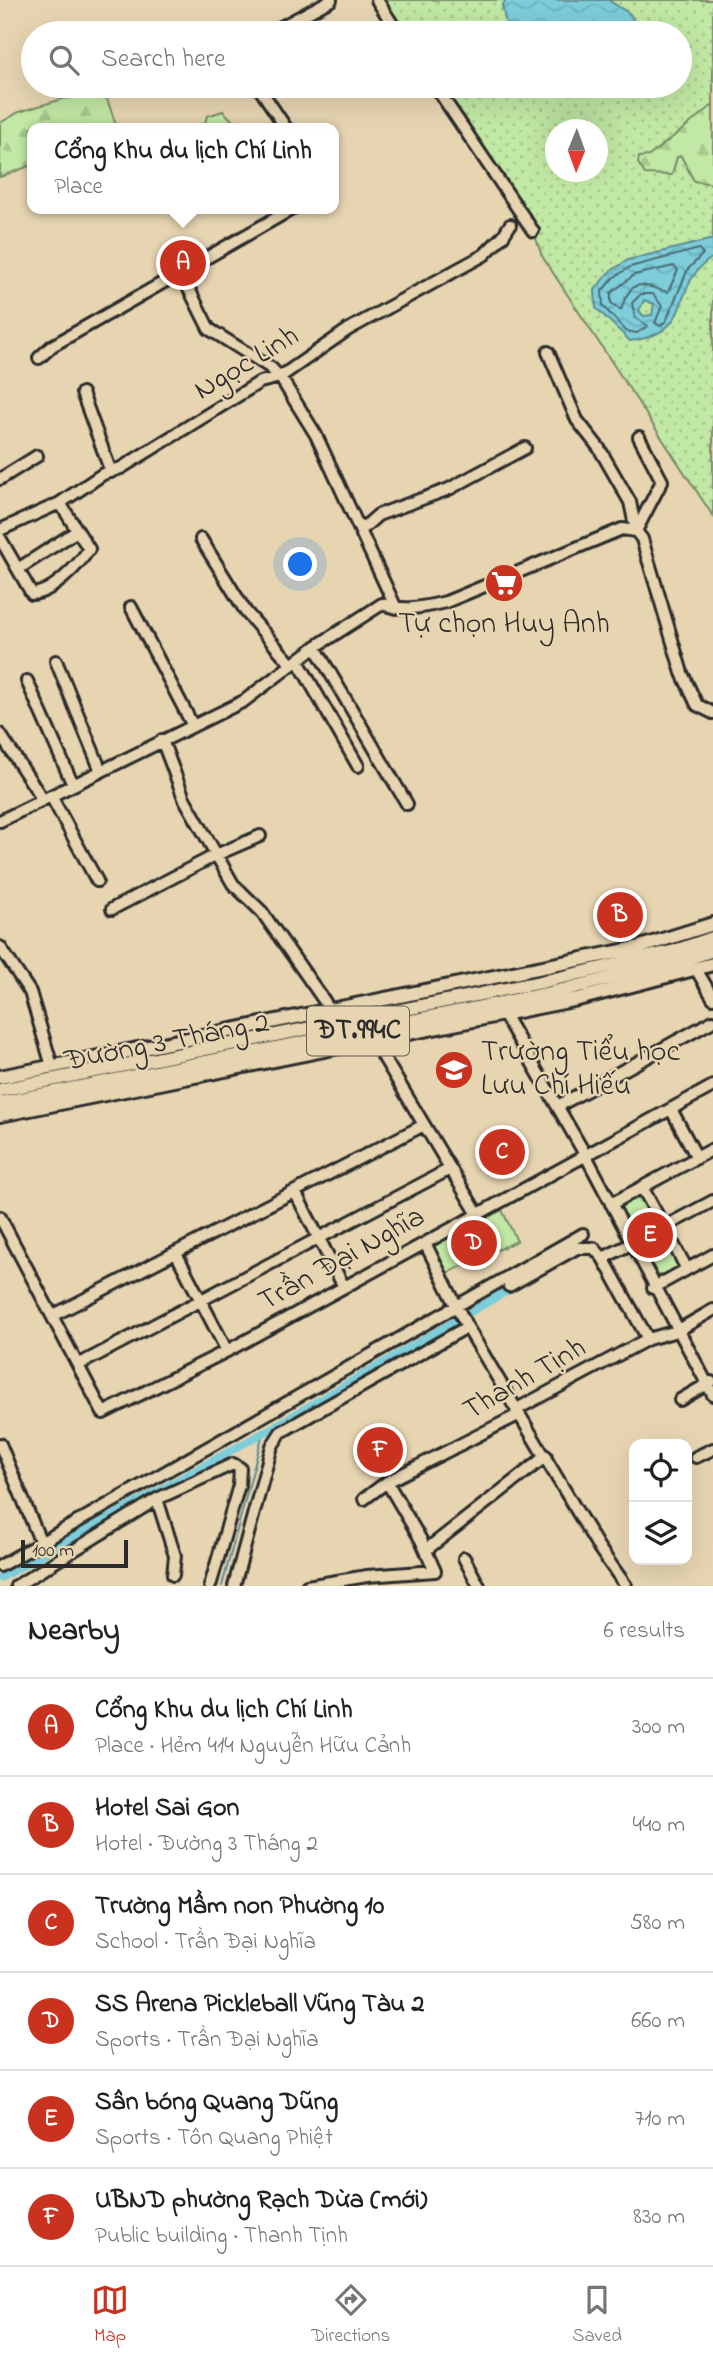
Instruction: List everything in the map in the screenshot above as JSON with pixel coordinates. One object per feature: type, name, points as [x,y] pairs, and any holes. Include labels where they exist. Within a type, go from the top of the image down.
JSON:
[{"type":"main road","name":"Đường 3 Tháng 2","points":[[0,1090],[637,948],[713,924]]},
{"type":"main road","name":"Đường 3 Tháng 2","points":[[0,1077],[328,1011],[355,1012],[546,981],[675,950],[713,938]]},
{"type":"main road","name":"Đường 3 Tháng 2","points":[[0,1103],[501,1008],[713,950]]},
{"type":"main road","name":"Đường 3 Tháng 2","points":[[501,1008],[578,999],[713,964]]},
{"type":"main road","name":"Đường 3 Tháng 2","points":[[0,1115],[330,1042]]},
{"type":"street","points":[[293,21],[331,0]]},
{"type":"street","points":[[377,0],[390,21]]},
{"type":"street","points":[[266,98],[283,123]]},
{"type":"street","points":[[443,98],[533,231]]},
{"type":"street","points":[[39,358],[52,346],[283,214]]},
{"type":"street","name":"Ngọc Linh","points":[[0,530],[60,503],[76,490],[156,448],[260,382],[280,377],[349,329],[484,255],[510,225]]},
{"type":"street","points":[[182,272],[209,329],[271,368],[280,377],[316,435],[396,608]]},
{"type":"street","points":[[548,352],[576,420],[598,448],[630,502],[636,531],[642,539],[682,673],[697,705],[713,713]]},
{"type":"street","points":[[82,393],[111,472]]},
{"type":"street","points":[[636,531],[662,481],[639,437]]},
{"type":"street","points":[[361,530],[378,515],[449,489],[525,448]]},
{"type":"street","points":[[0,479],[37,456]]},
{"type":"street","points":[[0,538],[32,594],[42,593],[82,559],[89,549],[60,503]]},
{"type":"street","points":[[1,818],[244,701],[315,647],[382,604],[416,609],[446,602],[607,533],[622,528],[636,531]]},
{"type":"street","points":[[18,569],[77,531]]},
{"type":"street","points":[[201,539],[247,611],[294,663],[358,766]]},
{"type":"street","points":[[131,607],[193,726]]},
{"type":"street","points":[[315,647],[407,803]]},
{"type":"street","points":[[55,661],[101,771]]},
{"type":"street","points":[[27,681],[72,785]]},
{"type":"street","points":[[0,734],[47,798],[97,881]]},
{"type":"street","points":[[162,740],[184,798],[233,884],[262,912],[325,1002],[328,1011]]},
{"type":"street","points":[[112,909],[216,855],[260,836]]},
{"type":"street","points":[[0,947],[30,992],[52,1066]]},
{"type":"street","points":[[696,969],[713,998]]},
{"type":"street","points":[[501,1008],[586,1156],[653,1287],[711,1387],[680,1400]]},
{"type":"street","points":[[558,1106],[713,1021]]},
{"type":"street","points":[[370,1034],[477,1213]]},
{"type":"street","name":"Trần Đại Nghĩa","points":[[78,1365],[103,1413],[227,1351],[713,1086]]},
{"type":"street","points":[[670,1109],[697,1158]]},
{"type":"street","points":[[52,1316],[424,1125]]},
{"type":"street","points":[[611,1204],[713,1149]]},
{"type":"street","points":[[0,1217],[78,1365],[450,1170]]},
{"type":"street","points":[[642,1187],[687,1269]]},
{"type":"street","points":[[295,1192],[344,1287]]},
{"type":"street","points":[[664,1227],[713,1201]]},
{"type":"street","points":[[0,1566],[456,1309],[583,1234]]},
{"type":"street","points":[[425,1243],[456,1309],[599,1548],[626,1586]]},
{"type":"street","points":[[603,1258],[631,1244]]},
{"type":"street","points":[[509,1286],[577,1248],[594,1248],[603,1258],[648,1339]]},
{"type":"street","points":[[176,1253],[227,1351]]},
{"type":"street","points":[[653,1287],[713,1255]]},
{"type":"street","name":"Thanh Tịnh","points":[[364,1499],[387,1482],[516,1416],[517,1409],[648,1339],[677,1331],[713,1310]]},
{"type":"street","points":[[234,1586],[275,1439],[290,1427],[466,1326]]},
{"type":"street","points":[[0,1444],[41,1542]]},
{"type":"street","points":[[695,1457],[713,1449]]},
{"type":"street","points":[[426,1550],[546,1456]]},
{"type":"street","points":[[24,1582],[157,1499],[233,1464],[240,1468],[239,1485],[210,1586]]},
{"type":"street","points":[[312,1586],[368,1576],[435,1571],[387,1482]]},
{"type":"street","points":[[157,1499],[175,1556],[173,1575]]},
{"type":"street","points":[[464,1558],[479,1586]]},
{"type":"green space","points":[[378,0],[713,0],[713,516],[542,256],[534,233],[443,98],[692,98],[692,21],[392,21]]},
{"type":"green space","points":[[66,98],[107,98],[115,123],[27,123],[27,167],[0,177],[0,123],[19,112]]},
{"type":"green space","points":[[713,105],[713,184],[694,181],[681,156],[677,157],[672,175],[645,174],[638,163],[639,157],[649,156]]},
{"type":"green space","points":[[223,111],[235,123],[205,123],[207,116]]},
{"type":"green space","points":[[638,1193],[643,1195],[680,1262],[679,1268],[662,1277],[658,1275],[620,1208],[620,1202]]},
{"type":"green space","points":[[502,1210],[517,1241],[445,1274],[431,1246]]},
{"type":"water","points":[[506,0],[608,0],[630,14],[634,21],[505,21],[502,6]]},
{"type":"water","points":[[713,239],[713,257],[690,281],[674,318],[666,328],[651,336],[630,341],[596,308],[595,290],[608,273],[628,260]],"holes":[[[644,300],[654,304],[652,315],[644,316],[639,311]]]},
{"type":"waterway","points":[[0,1578],[263,1433],[505,1292]]},
{"type":"waterway","points":[[222,1586],[263,1433]]},
{"type":"place","name":"Cổng Khu du lịch Chí Linh","points":[[183,263]]},
{"type":"place","name":"Tự chọn Huy Anh","points":[[504,583]]},
{"type":"place","name":"Hotel Sai Gon","points":[[620,915]]},
{"type":"place","name":"Trường Tiểu học Lưu Chí Hiếu","points":[[454,1070]]},
{"type":"place","name":"Trường Mầm non Phường 10","points":[[502,1152]]},
{"type":"place","name":"Sân bóng Quang Dũng","points":[[650,1235]]},
{"type":"place","name":"SS Arena Pickleball Vũng Tàu 2","points":[[474,1243]]},
{"type":"place","name":"UBND phường Rạch Dừa (mới)","points":[[380,1450]]}]
